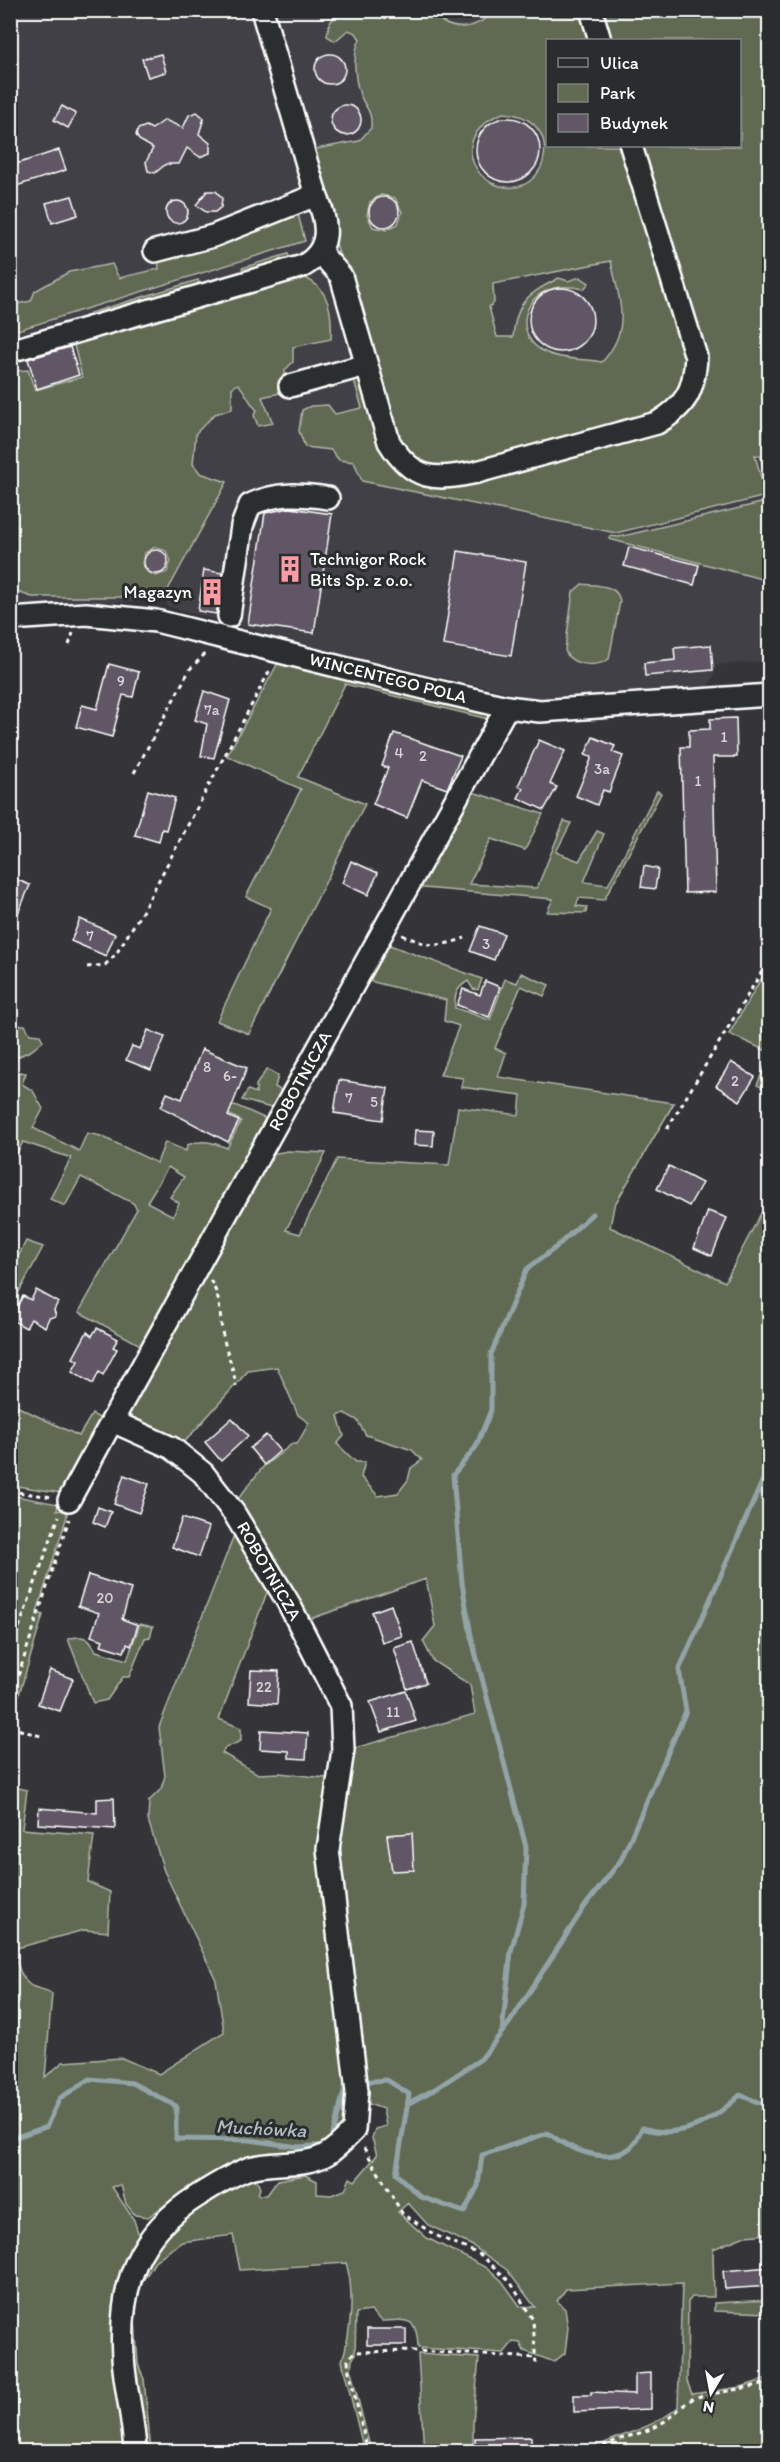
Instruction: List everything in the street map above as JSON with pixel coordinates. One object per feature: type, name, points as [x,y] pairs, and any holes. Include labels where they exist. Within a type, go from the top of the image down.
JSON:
[{"type":"street","points":[[10,351],[303,266],[320,252],[327,228],[315,195],[262,10]]},
{"type":"street","points":[[591,10],[600,39]]},
{"type":"street","points":[[320,252],[341,276],[389,442],[398,457],[416,474],[452,477],[657,423],[677,411],[695,378],[696,357],[631,147]]},
{"type":"street","points":[[155,251],[213,236],[315,195]]},
{"type":"street","points":[[290,386],[366,365]]},
{"type":"street","points":[[229,616],[242,526],[250,505],[267,497],[296,493],[328,498]]},
{"type":"street","name":"WINCENTEGO POLA","points":[[10,619],[86,614],[156,621],[507,707],[540,711],[770,695]]},
{"type":"street","name":"ROBOTNICZA","points":[[354,2130],[356,2081],[328,1849],[343,1750],[342,1706],[288,1602],[234,1513],[210,1482],[172,1448],[112,1421],[389,929],[507,707]]},
{"type":"street","points":[[69,1500],[112,1421]]},
{"type":"street","points":[[135,2451],[134,2424],[123,2360],[122,2323],[126,2288],[141,2249],[175,2210],[229,2175],[252,2167],[294,2163],[326,2155],[354,2130]]},
{"type":"path","points":[[134,773],[190,669],[211,649]]},
{"type":"path","points":[[87,967],[105,965],[116,954],[137,921],[275,661]]},
{"type":"path","points":[[389,929],[431,947],[441,947],[465,938]]},
{"type":"path","points":[[667,1129],[770,958]]},
{"type":"path","points":[[199,1264],[213,1284],[222,1312],[223,1333],[228,1357],[232,1361],[236,1387]]},
{"type":"path","points":[[10,1491],[69,1500]]},
{"type":"path","points":[[10,1653],[62,1507],[69,1500]]},
{"type":"path","points":[[10,1701],[71,1514],[69,1500]]},
{"type":"path","points":[[10,1727],[44,1737]]},
{"type":"path","points":[[354,2130],[402,2213],[435,2235],[481,2255],[511,2283],[533,2320],[536,2366]]},
{"type":"path","points":[[368,2451],[349,2372],[348,2360],[354,2352],[418,2351],[536,2358]]},
{"type":"path","points":[[596,2451],[628,2434],[653,2428],[685,2402],[696,2397],[770,2383]]},
{"type":"shaded area","points":[[10,11],[634,11],[546,39],[546,147],[673,147],[769,489],[769,501],[618,537],[610,536],[769,581],[769,661],[715,665],[715,674],[707,689],[538,699],[334,653],[167,606],[166,601],[23,605],[11,598]]},
{"type":"green space","points":[[339,11],[433,11],[446,24],[463,27],[479,22],[493,11],[587,11],[596,39],[546,39],[546,147],[627,147],[692,357],[674,408],[451,474],[401,454],[365,347],[310,150],[359,141],[371,128],[370,113],[360,94],[356,78],[355,61],[360,39],[356,33],[348,30],[335,41],[327,36],[329,24]],"holes":[[[503,113],[523,118],[537,128],[543,141],[544,156],[540,169],[531,180],[517,187],[500,186],[489,181],[477,170],[472,157],[473,141],[487,121]],[[381,195],[395,198],[402,212],[398,224],[386,230],[373,227],[367,215],[370,202]],[[611,261],[620,302],[621,326],[612,350],[602,362],[547,353],[535,345],[527,334],[525,322],[528,309],[535,298],[547,290],[563,287],[584,289],[589,283],[580,277],[568,281],[559,278],[532,294],[517,315],[513,337],[497,337],[489,307],[494,303],[493,284]]]},
{"type":"green space","points":[[595,11],[769,11],[769,489],[760,456],[755,455],[766,496],[616,533],[362,481],[354,462],[339,460],[331,450],[305,447],[299,431],[302,410],[311,406],[328,405],[335,414],[362,408],[352,373],[367,381],[413,475],[658,425],[697,378],[635,147],[741,147],[741,39],[604,39]]},
{"type":"green space","points":[[296,206],[305,241],[18,330],[11,322],[11,305],[31,301],[35,291],[69,272],[112,264],[119,278],[159,269],[158,256]]},
{"type":"green space","points":[[288,254],[292,266],[244,279],[242,268]]},
{"type":"green space","points":[[292,273],[313,282],[325,296],[329,305],[331,339],[293,347],[293,362],[285,370],[284,386],[280,393],[262,397],[273,423],[258,426],[254,415],[257,410],[238,384],[232,388],[232,409],[215,414],[196,433],[193,464],[200,473],[227,482],[164,597],[32,597],[11,590],[10,361],[13,360],[17,371],[28,370],[35,390],[82,377],[73,341]],"holes":[[[155,547],[166,551],[171,561],[167,572],[156,576],[147,572],[142,563],[145,553]]]},
{"type":"green space","points":[[198,280],[201,289],[93,321],[90,313]]},
{"type":"green space","points":[[769,501],[769,581],[609,539],[610,536],[619,537]]},
{"type":"green space","points":[[582,584],[611,589],[618,595],[620,601],[609,659],[597,664],[578,662],[572,659],[565,650],[573,592]]},
{"type":"green space","points":[[279,661],[491,712],[492,720],[345,684],[298,777],[365,804],[249,1034],[217,1021],[271,908],[246,897],[301,789],[227,756]]},
{"type":"green space","points":[[466,790],[543,814],[525,850],[491,839],[469,884],[537,888],[564,821],[571,823],[556,852],[579,861],[597,831],[604,834],[584,882],[608,885],[657,791],[661,793],[604,900],[579,898],[576,906],[587,907],[586,913],[547,912],[553,899],[412,887]]},
{"type":"green space","points":[[384,943],[482,979],[478,990],[473,989],[468,981],[461,986],[456,995],[455,1008],[490,1020],[505,979],[517,983],[521,973],[549,985],[544,996],[521,986],[495,1048],[506,1053],[498,1077],[674,1103],[614,1206],[610,1227],[725,1282],[769,1198],[769,2234],[745,2236],[713,2249],[714,2297],[692,2297],[688,2302],[687,2381],[692,2394],[741,2387],[769,2378],[769,2451],[588,2451],[646,2427],[678,2407],[682,2283],[566,2289],[557,2301],[565,2309],[568,2328],[565,2353],[554,2362],[524,2351],[520,2343],[513,2342],[504,2353],[418,2348],[416,2330],[410,2322],[381,2321],[371,2311],[356,2313],[355,2355],[351,2371],[371,2451],[364,2451],[342,2361],[351,2312],[349,2274],[346,2263],[240,2270],[233,2235],[182,2242],[156,2260],[139,2287],[135,2320],[138,2364],[144,2379],[151,2451],[146,2451],[131,2354],[136,2287],[147,2257],[182,2217],[232,2186],[256,2179],[260,2188],[258,2195],[267,2195],[278,2180],[305,2175],[317,2181],[317,2194],[331,2195],[345,2190],[350,2178],[355,2181],[377,2155],[372,2138],[375,2129],[386,2126],[383,2109],[369,2104],[350,2105],[349,2121],[325,2148],[240,2167],[228,2165],[223,2171],[175,2198],[148,2217],[135,2215],[126,2204],[121,2185],[112,2187],[134,2220],[139,2236],[124,2287],[134,2451],[11,2452],[11,1786],[27,1790],[22,1829],[94,1835],[88,1882],[110,1892],[108,1932],[84,1930],[13,1949],[26,1981],[52,1994],[45,2077],[63,2062],[122,2058],[159,2074],[224,2032],[216,1980],[164,1871],[148,1820],[149,1801],[161,1789],[165,1776],[159,1727],[238,1525],[271,1582],[219,1719],[241,1728],[241,1741],[225,1748],[222,1753],[258,1774],[279,1773],[335,1779],[328,1849],[354,2076],[366,2071],[342,1873],[340,1832],[351,1749],[475,1714],[470,1685],[433,1661],[423,1641],[435,1626],[426,1579],[307,1620],[234,1504],[262,1468],[292,1444],[297,1444],[309,1423],[298,1415],[277,1367],[248,1371],[180,1447],[134,1427],[126,1410],[271,1154],[288,1151],[326,1153],[286,1230],[300,1234],[337,1159],[449,1165],[458,1107],[519,1115],[521,1095],[461,1087],[463,1078],[440,1075],[459,1026],[444,1021],[446,1000],[365,980]],"holes":[[[344,1413],[357,1420],[366,1435],[412,1450],[422,1460],[411,1468],[408,1480],[398,1493],[378,1496],[361,1477],[365,1462],[356,1462],[337,1444],[344,1436],[338,1416]],[[408,2203],[428,2225],[471,2245],[507,2270],[535,2307],[520,2306],[502,2281],[489,2269],[427,2238],[398,2212]]]},
{"type":"green space","points":[[769,965],[769,1052],[729,1034]]},
{"type":"green space","points":[[10,1025],[25,1025],[30,1034],[40,1035],[43,1041],[32,1050],[11,1060]]},
{"type":"green space","points":[[769,1056],[769,1091],[757,1085]]},
{"type":"green space","points":[[267,1069],[278,1076],[275,1087],[282,1091],[275,1109],[242,1100],[248,1090],[256,1093],[256,1085]]},
{"type":"green space","points":[[20,1072],[26,1073],[22,1084],[33,1091],[43,1109],[33,1128],[79,1151],[87,1133],[101,1136],[157,1163],[165,1142],[186,1151],[187,1145],[203,1142],[227,1148],[241,1121],[223,1111],[235,1105],[271,1121],[146,1348],[79,1312],[137,1209],[133,1203],[81,1177],[65,1206],[50,1199],[71,1158],[23,1142],[11,1165],[11,1079]],"holes":[[[168,1167],[184,1177],[170,1197],[179,1203],[173,1216],[147,1202]]]},
{"type":"green space","points":[[26,1241],[43,1247],[11,1307],[11,1271]]},
{"type":"green space","points":[[10,1403],[79,1436],[92,1414],[105,1421],[62,1493],[11,1485]]},
{"type":"green space","points":[[10,1495],[58,1504],[57,1510],[67,1511],[37,1612],[43,1615],[11,1721]]},
{"type":"green space","points":[[140,1624],[153,1627],[150,1637],[145,1638],[129,1677],[123,1677],[107,1700],[93,1703],[68,1639],[85,1638],[96,1651],[127,1660]]},
{"type":"green space","points":[[769,2300],[769,2313],[714,2311],[714,2303]]},
{"type":"green space","points":[[418,2354],[479,2358],[473,2422],[473,2451],[424,2451]]},
{"type":"building","points":[[161,54],[166,72],[148,77],[142,59]]},
{"type":"building","points":[[330,54],[341,58],[345,69],[341,80],[330,84],[319,80],[315,69],[319,58]]},
{"type":"building","points":[[346,105],[357,109],[361,120],[357,131],[346,135],[335,131],[331,120],[335,109]]},
{"type":"building","points":[[62,106],[76,114],[68,128],[54,120]]},
{"type":"building","points":[[197,112],[204,118],[199,134],[210,143],[210,153],[200,157],[187,148],[179,164],[166,164],[155,173],[148,171],[146,162],[153,148],[139,140],[136,135],[138,129],[146,126],[152,129],[165,120],[183,128],[189,115]]},
{"type":"building","points":[[508,118],[526,124],[534,132],[540,150],[534,168],[526,176],[508,182],[490,176],[482,168],[476,150],[482,132],[490,124]]},
{"type":"building","points":[[59,150],[66,170],[10,188],[10,166]]},
{"type":"building","points":[[207,191],[216,191],[222,198],[221,207],[215,212],[206,212],[196,205]]},
{"type":"building","points":[[72,196],[78,215],[52,223],[46,203]]},
{"type":"building","points":[[384,197],[395,201],[399,212],[395,223],[384,227],[373,223],[369,212],[373,201]]},
{"type":"building","points":[[177,201],[185,204],[188,212],[185,220],[177,223],[169,220],[166,212],[169,204]]},
{"type":"building","points":[[561,288],[579,294],[587,302],[593,320],[587,338],[579,346],[561,352],[543,346],[535,338],[529,320],[535,302],[543,294]]},
{"type":"building","points":[[70,347],[79,375],[37,389],[28,359]]},
{"type":"building","name":"Technigor Rock Bits Sp. z o.o.","points":[[290,508],[332,514],[314,633],[248,624],[265,513]]},
{"type":"building","points":[[629,547],[699,565],[694,585],[624,566]]},
{"type":"building","points":[[156,550],[164,554],[168,562],[164,570],[156,574],[148,570],[144,562],[148,554]]},
{"type":"building","points":[[458,551],[526,562],[511,656],[443,645]]},
{"type":"building","name":"Magazyn","points":[[204,570],[222,573],[216,614],[198,611]]},
{"type":"building","points":[[711,645],[713,670],[645,676],[644,663],[675,660],[674,648]]},
{"type":"building","points":[[109,664],[139,672],[133,697],[123,695],[112,737],[76,727],[82,705],[97,709]]},
{"type":"building","points":[[204,691],[230,700],[214,758],[201,756],[207,724],[195,720]]},
{"type":"building","points":[[736,718],[737,757],[713,757],[716,892],[685,893],[681,747],[689,747],[689,730],[710,729],[710,719]]},
{"type":"building","points":[[394,733],[461,756],[447,789],[422,780],[407,818],[373,804],[388,768],[382,766]]},
{"type":"building","points":[[593,737],[615,746],[612,752],[623,756],[609,792],[603,790],[597,805],[576,796],[592,757],[585,755]]},
{"type":"building","points":[[539,740],[565,751],[550,784],[557,787],[544,810],[518,798],[523,788],[518,786]]},
{"type":"building","points":[[148,790],[175,798],[166,830],[162,829],[159,842],[135,835]]},
{"type":"building","points":[[351,861],[378,873],[368,895],[342,883]]},
{"type":"building","points":[[644,866],[658,869],[655,889],[641,887]]},
{"type":"building","points":[[10,877],[30,885],[11,930],[10,930]]},
{"type":"building","points":[[80,919],[115,934],[106,956],[71,941]]},
{"type":"building","points":[[480,926],[504,934],[494,960],[470,951]]},
{"type":"building","points":[[485,981],[500,987],[489,1017],[457,1005],[463,989],[480,995]]},
{"type":"building","points":[[148,1030],[165,1037],[151,1070],[126,1060],[132,1046],[140,1049]]},
{"type":"building","points":[[202,1049],[247,1068],[228,1116],[239,1121],[228,1142],[161,1107],[167,1093],[182,1099]]},
{"type":"building","points":[[731,1062],[755,1077],[740,1101],[716,1086]]},
{"type":"building","points":[[339,1080],[388,1088],[383,1120],[334,1113]]},
{"type":"building","points":[[415,1130],[434,1131],[433,1146],[414,1145]]},
{"type":"building","points":[[669,1166],[702,1183],[689,1206],[657,1189]]},
{"type":"building","points":[[708,1211],[727,1218],[712,1256],[694,1248]]},
{"type":"building","points":[[36,1290],[58,1302],[54,1310],[56,1316],[49,1318],[45,1327],[31,1319],[26,1328],[10,1319],[23,1296],[31,1300]]},
{"type":"building","points":[[97,1328],[118,1339],[113,1347],[117,1349],[103,1375],[99,1372],[93,1384],[72,1372],[78,1361],[73,1358],[87,1332],[92,1336]]},
{"type":"building","points":[[232,1418],[248,1436],[221,1461],[205,1442]]},
{"type":"building","points":[[266,1435],[280,1451],[264,1465],[250,1448]]},
{"type":"building","points":[[124,1475],[149,1484],[139,1513],[114,1504]]},
{"type":"building","points":[[98,1507],[111,1512],[105,1527],[93,1522]]},
{"type":"building","points":[[182,1518],[209,1527],[199,1557],[172,1547]]},
{"type":"building","points":[[88,1575],[131,1589],[122,1619],[138,1625],[131,1646],[127,1644],[124,1652],[101,1645],[103,1640],[91,1636],[99,1613],[78,1606]]},
{"type":"building","points":[[391,1605],[402,1636],[382,1642],[372,1612]]},
{"type":"building","points":[[413,1642],[426,1683],[407,1689],[394,1648]]},
{"type":"building","points":[[50,1670],[73,1679],[60,1711],[38,1704]]},
{"type":"building","points":[[251,1670],[279,1671],[277,1704],[249,1702]]},
{"type":"building","points":[[406,1691],[416,1721],[381,1732],[370,1702]]},
{"type":"building","points":[[261,1730],[308,1733],[306,1759],[289,1758],[289,1751],[260,1749]]},
{"type":"building","points":[[114,1798],[115,1829],[38,1824],[39,1808],[97,1813],[97,1799]]},
{"type":"building","points":[[412,1833],[414,1870],[392,1871],[387,1835]]},
{"type":"building","points":[[770,2267],[770,2286],[725,2289],[723,2271]]},
{"type":"building","points":[[367,2329],[406,2329],[406,2345],[367,2345]]},
{"type":"building","points":[[651,2373],[651,2409],[574,2412],[574,2395],[591,2395],[591,2392],[635,2394],[635,2374]]},
{"type":"building","points":[[531,2437],[531,2451],[476,2451],[475,2438]]},
{"type":"waterway","points":[[502,2032],[511,1951],[524,1904],[526,1847],[471,1636],[462,1583],[453,1475],[476,1447],[491,1410],[491,1354],[527,1269],[555,1248],[592,1214]]},
{"type":"waterway","points":[[407,2104],[481,2059],[510,2022],[585,1906],[621,1860],[686,1711],[679,1670],[770,1464]]},
{"type":"waterway","name":"Muchówka","points":[[10,2135],[16,2137],[46,2127],[60,2098],[90,2079],[132,2083],[176,2106],[176,2139],[250,2140],[298,2147],[330,2145],[346,2084],[349,2083]]},
{"type":"waterway","name":"Muchówka","points":[[361,2082],[387,2080],[409,2094],[396,2174],[421,2197],[464,2212],[478,2186],[482,2155],[548,2133],[577,2150],[610,2156],[630,2148],[642,2128],[670,2132],[695,2126],[718,2113],[740,2095],[770,2107]]},
{"type":"place","name":"Technigor Rock Bits Sp. z o.o.","points":[[290,569]]},
{"type":"place","name":"Magazyn","points":[[212,592]]}]
